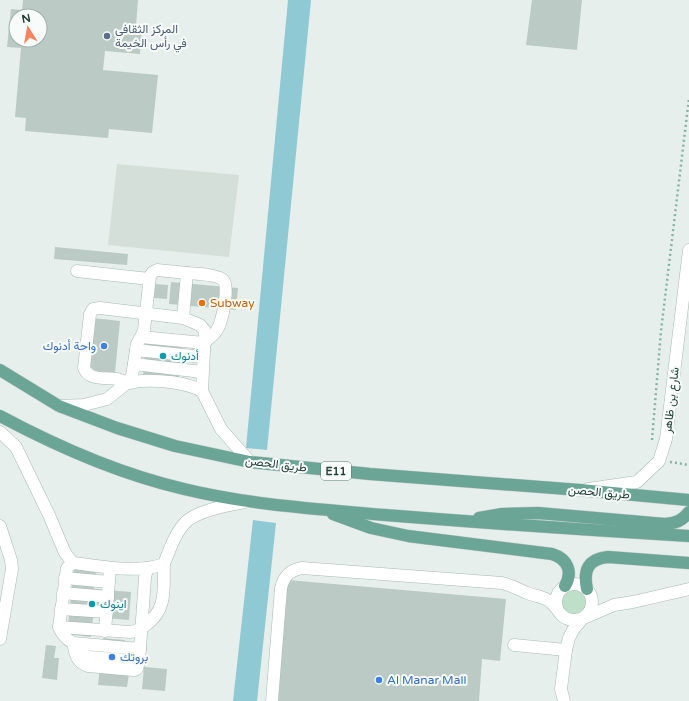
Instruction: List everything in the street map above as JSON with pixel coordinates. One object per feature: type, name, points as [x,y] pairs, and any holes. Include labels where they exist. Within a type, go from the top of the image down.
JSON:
[{"type":"main road","name":"طريق الحصن","points":[[0,370],[59,406],[116,428],[175,446],[250,462],[370,474],[689,500]]},
{"type":"main road","points":[[0,416],[32,433],[76,453],[127,472],[183,489],[245,502],[466,522],[689,536]]},
{"type":"main road","points":[[322,510],[355,523],[390,533],[559,556],[566,563],[569,571],[568,579],[563,588]]},
{"type":"main road","points":[[466,522],[502,514],[538,512],[665,524],[675,523],[684,518],[689,512]]},
{"type":"main road","points":[[589,591],[585,574],[592,562],[599,558],[608,557],[689,563]]},
{"type":"street","name":"شارع بن ظاهر","points":[[580,490],[637,482],[659,461],[666,439],[689,250]]},
{"type":"street","points":[[59,406],[84,405],[107,398],[127,383],[132,376],[137,344],[144,330],[149,279],[153,272],[157,270],[218,277],[226,284],[223,316],[217,331],[204,343],[141,337]]},
{"type":"street","points":[[77,272],[149,279]]},
{"type":"street","points":[[183,318],[187,273]]},
{"type":"street","points":[[202,391],[192,386],[181,384],[146,381],[127,383],[117,379],[91,376],[86,373],[84,368],[90,314],[93,309],[100,308],[183,318],[200,325],[205,331],[202,391],[221,429],[250,462]]},
{"type":"street","points":[[136,350],[203,357]]},
{"type":"street","points":[[134,364],[202,372]]},
{"type":"street","points":[[0,432],[16,447],[66,553],[72,562],[110,568],[144,568],[164,564]]},
{"type":"street","points":[[59,627],[130,632],[141,629],[154,619],[160,610],[162,601],[164,564],[174,539],[188,521],[211,509],[245,502]]},
{"type":"street","points":[[0,526],[11,560],[12,569],[0,639]]},
{"type":"street","points":[[94,566],[97,562],[104,560],[129,562],[144,568]]},
{"type":"street","points":[[72,562],[67,568],[59,627],[66,639],[75,648],[78,660],[82,664],[88,666],[134,670],[137,669],[139,655],[145,578],[144,568]]},
{"type":"street","points":[[105,631],[110,568]]},
{"type":"street","points":[[272,701],[281,588],[285,576],[295,569],[302,568],[494,582],[511,585],[528,593],[545,598],[569,620],[575,620],[614,605],[689,589]]},
{"type":"street","points":[[65,578],[109,582]]},
{"type":"street","points":[[537,595],[545,595],[576,584],[581,585],[605,602],[614,605]]},
{"type":"street","points":[[563,588],[557,595],[556,602],[568,644]]},
{"type":"street","points":[[564,701],[561,689],[568,644],[573,630],[590,612],[592,605],[589,591]]},
{"type":"street","points":[[63,593],[108,597]]},
{"type":"street","points":[[61,609],[107,612]]},
{"type":"street","points":[[514,645],[568,644]]},
{"type":"street","points":[[75,648],[139,655]]},
{"type":"path","points":[[689,98],[661,331],[652,446],[652,453],[659,461],[689,465]]},
{"type":"shaded area","points":[[117,164],[239,175],[229,257],[108,245]]},
{"type":"green space","points":[[574,590],[583,593],[586,602],[583,611],[574,614],[565,611],[562,602],[565,593]]},
{"type":"water","points":[[288,0],[311,0],[267,450],[246,448]]},
{"type":"water","points":[[253,520],[276,523],[257,701],[233,701]]},
{"type":"building","points":[[23,0],[138,0],[136,25],[142,26],[140,54],[105,51],[103,70],[158,75],[152,133],[109,129],[108,138],[25,131],[26,118],[15,117],[21,48],[48,48],[48,8],[22,8]]},
{"type":"building","points":[[532,0],[582,0],[577,50],[526,45]]},
{"type":"building","points":[[55,247],[128,254],[127,265],[54,259]]},
{"type":"building","points":[[171,282],[238,288],[236,310],[169,304]]},
{"type":"building","points":[[155,284],[168,285],[167,299],[154,298]]},
{"type":"building","name":"واحة أدنوك","points":[[93,318],[120,321],[115,373],[88,370]]},
{"type":"building","name":"أدنوك","points":[[147,334],[183,338],[179,378],[143,375]]},
{"type":"building","name":"اينوك","points":[[74,568],[96,570],[94,589],[131,592],[129,620],[93,617],[91,637],[67,634]]},
{"type":"building","points":[[288,580],[506,599],[500,661],[482,659],[479,701],[276,701]]},
{"type":"building","name":"بروتك","points":[[103,638],[125,640],[121,673],[129,674],[127,687],[98,685]]},
{"type":"building","points":[[46,645],[56,646],[54,658],[59,658],[57,680],[42,678]]},
{"type":"building","points":[[144,667],[167,669],[165,691],[142,689]]},
{"type":"place","name":"المركز الثقافي في رأس الخيمة","points":[[107,36]]},
{"type":"place","name":"Subway","points":[[202,303]]},
{"type":"place","name":"واحة أدنوك","points":[[104,346]]},
{"type":"place","name":"أدنوك","points":[[163,356]]},
{"type":"place","name":"اينوك","points":[[92,604]]},
{"type":"place","name":"بروتك","points":[[112,657]]},
{"type":"place","name":"Al Manar Mall","points":[[379,680]]}]
